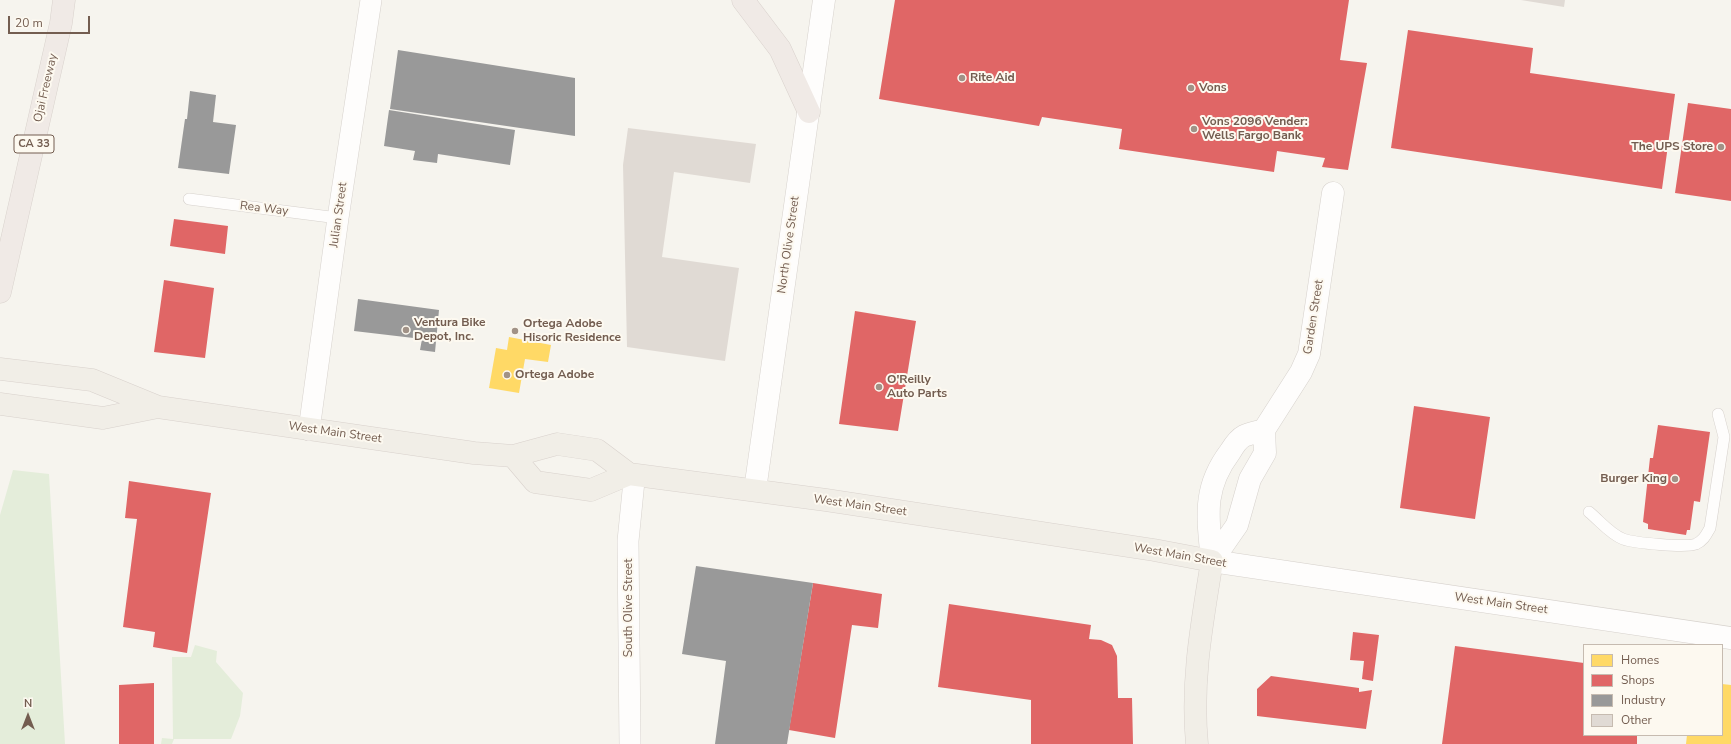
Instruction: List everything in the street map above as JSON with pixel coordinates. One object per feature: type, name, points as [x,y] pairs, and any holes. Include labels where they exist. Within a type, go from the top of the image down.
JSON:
[{"type":"highway","name":"Ojai Freeway","points":[[0,290],[60,31],[64,0]]},
{"type":"highway","points":[[743,0],[780,49],[809,112]]},
{"type":"main road","name":"North Olive Street","points":[[754,490],[824,0]]},
{"type":"main road","name":"Garden Street","points":[[1264,430],[1301,372],[1309,354],[1333,193]]},
{"type":"main road","name":"West Main Street","points":[[0,369],[92,380],[158,407],[474,453],[513,456],[557,444],[598,450],[629,474],[754,490],[1154,550],[1212,561],[1731,638]]},
{"type":"main road","name":"West Main Street","points":[[0,404],[103,418],[158,407]]},
{"type":"main road","points":[[1196,744],[1194,712],[1197,657],[1212,561],[1208,506],[1209,494],[1215,475],[1223,461],[1243,437],[1264,430],[1265,453],[1250,479],[1237,525],[1212,561]]},
{"type":"main road","points":[[513,456],[534,482],[591,490],[629,474]]},
{"type":"street","name":"Julian Street","points":[[309,430],[338,218],[371,0]]},
{"type":"street","name":"South Olive Street","points":[[629,474],[634,481],[628,541],[630,744]]},
{"type":"lane","name":"Rea Way","points":[[189,199],[338,218]]},
{"type":"lane","points":[[1589,512],[1612,533],[1624,539],[1677,546],[1691,545],[1705,538],[1710,528],[1724,438],[1718,414]]},
{"type":"green space","points":[[13,470],[49,474],[65,744],[0,744],[0,515]]},
{"type":"green space","points":[[195,645],[217,651],[216,662],[243,693],[240,716],[231,739],[174,739],[172,744],[161,744],[162,738],[173,739],[172,657],[191,657]]},
{"type":"building: Homes","name":"Ortega Adobe","points":[[509,337],[551,345],[548,362],[525,359],[519,393],[489,388],[496,348],[507,350]]},
{"type":"building: Homes","points":[[1723,684],[1731,685],[1731,744],[1686,744],[1687,736],[1723,736]]},
{"type":"building: Shops","name":"Vons","points":[[895,0],[1349,0],[1340,60],[1367,63],[1348,170],[1322,167],[1325,158],[1277,151],[1274,172],[1119,149],[1122,129],[1042,117],[1039,126],[879,99]]},
{"type":"building: Shops","points":[[1408,30],[1533,48],[1530,73],[1675,94],[1662,189],[1391,148]]},
{"type":"building: Shops","points":[[1688,103],[1731,109],[1731,201],[1675,193]]},
{"type":"building: Shops","points":[[174,219],[228,226],[225,254],[170,246]]},
{"type":"building: Shops","points":[[164,280],[214,288],[205,358],[154,352]]},
{"type":"building: Shops","points":[[855,311],[916,321],[898,431],[839,424]]},
{"type":"building: Shops","points":[[1414,406],[1490,417],[1475,519],[1400,508]]},
{"type":"building: Shops","points":[[1658,425],[1710,432],[1700,502],[1694,501],[1690,530],[1687,530],[1686,535],[1648,529],[1648,524],[1643,522],[1650,458],[1653,458]]},
{"type":"building: Shops","points":[[129,481],[211,493],[187,653],[153,647],[155,632],[123,627],[137,519],[125,518]]},
{"type":"building: Shops","points":[[813,583],[882,594],[878,628],[852,625],[835,738],[789,730]]},
{"type":"building: Shops","points":[[949,604],[1091,625],[1089,639],[1101,640],[1112,645],[1117,656],[1118,698],[1132,698],[1133,744],[1031,744],[1031,700],[938,687]]},
{"type":"building: Shops","points":[[1353,632],[1379,635],[1373,681],[1362,679],[1364,661],[1350,660]]},
{"type":"building: Shops","points":[[1455,646],[1583,663],[1583,736],[1637,736],[1637,744],[1442,744]]},
{"type":"building: Shops","points":[[1271,676],[1359,688],[1359,692],[1372,690],[1366,729],[1257,716],[1257,689]]},
{"type":"building: Shops","points":[[154,683],[154,744],[119,744],[119,685]]},
{"type":"building: Industry","points":[[398,50],[575,78],[575,136],[390,109]]},
{"type":"building: Industry","points":[[190,91],[216,95],[213,122],[236,125],[229,174],[178,168],[185,119],[187,119]]},
{"type":"building: Industry","points":[[389,110],[515,130],[510,165],[438,154],[437,163],[413,160],[415,151],[384,146]]},
{"type":"building: Industry","points":[[358,299],[439,310],[435,352],[420,350],[422,339],[354,331]]},
{"type":"building: Industry","points":[[696,566],[813,583],[787,744],[715,744],[726,661],[682,654]]},
{"type":"building: Other","points":[[1521,0],[1565,0],[1564,7]]},
{"type":"building: Other","points":[[628,128],[756,144],[750,183],[674,172],[662,257],[739,268],[725,361],[627,347],[623,165]]},
{"type":"place","name":"Rite Aid","points":[[962,78]]},
{"type":"place","name":"Vons","points":[[1191,88]]},
{"type":"place","name":"Vons 2096 Vender: Wells Fargo Bank","points":[[1194,129]]},
{"type":"place","name":"The UPS Store","points":[[1721,147]]},
{"type":"place","name":"Ventura Bike Depot, Inc.","points":[[406,330]]},
{"type":"place","name":"Ortega Adobe Hisoric Residence","points":[[515,331]]},
{"type":"place","name":"Ortega Adobe","points":[[507,375]]},
{"type":"place","name":"O'Reilly Auto Parts","points":[[879,387]]},
{"type":"place","name":"Burger King","points":[[1675,479]]}]
